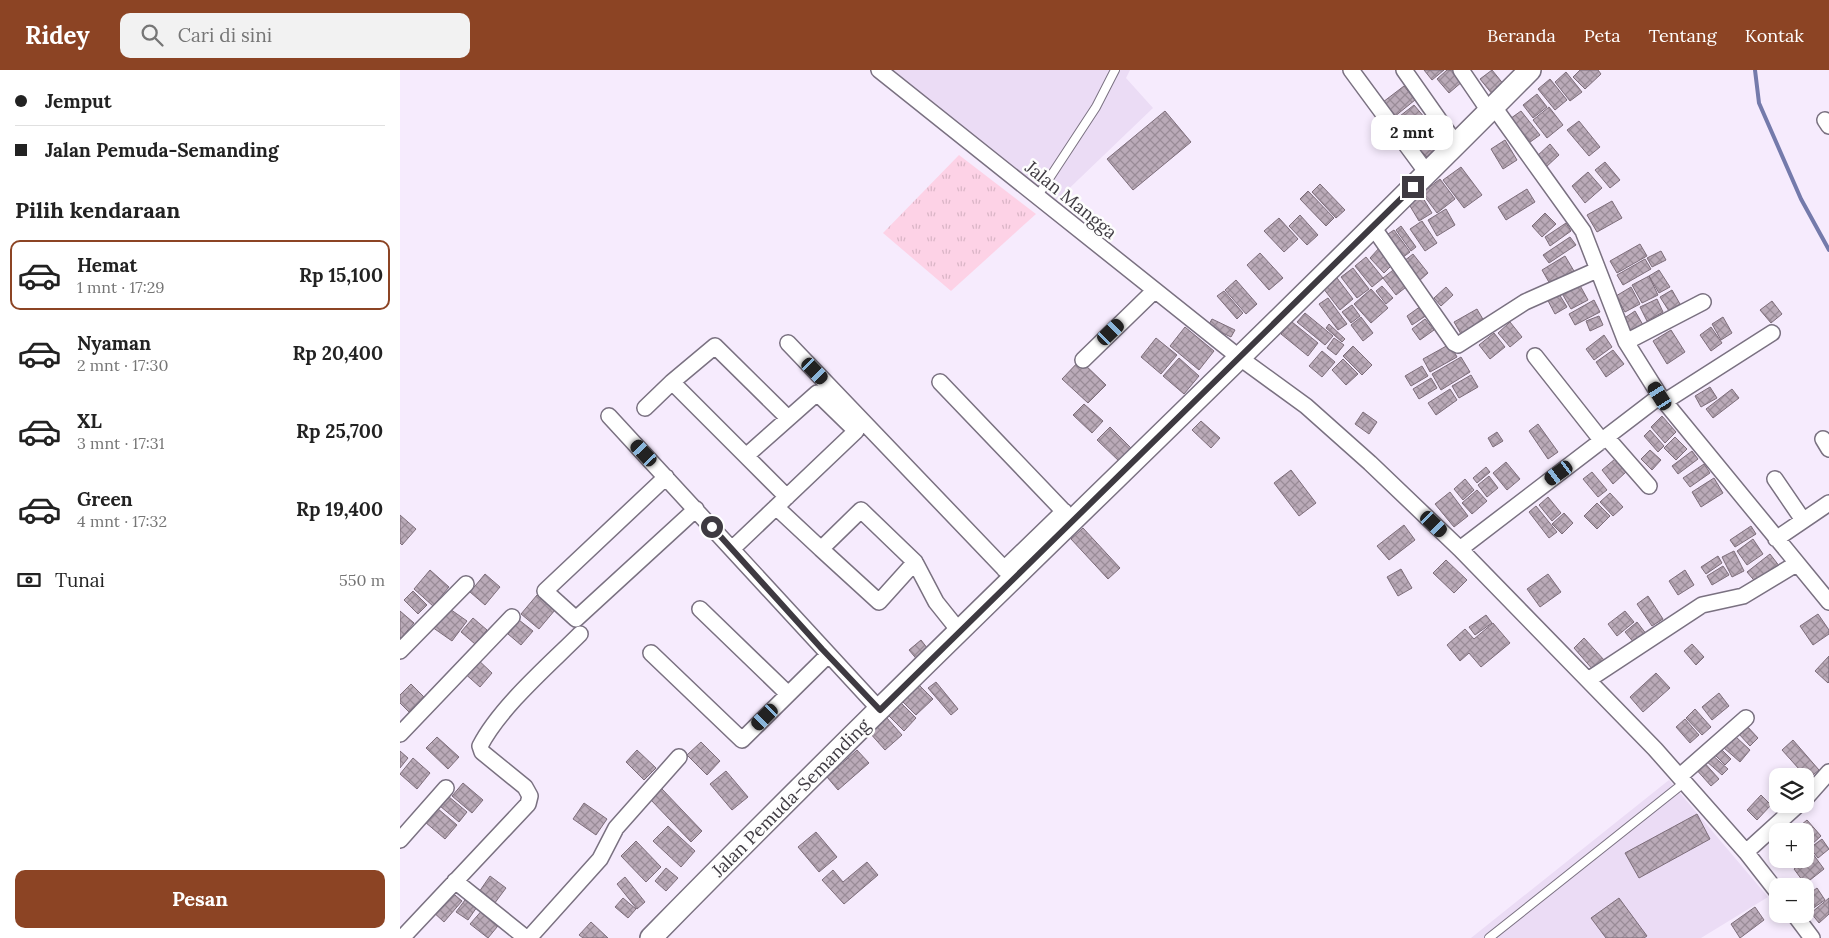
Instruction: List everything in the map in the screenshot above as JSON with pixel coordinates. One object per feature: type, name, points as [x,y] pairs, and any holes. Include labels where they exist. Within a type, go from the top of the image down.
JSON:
[{"type":"main road","name":"Jalan Pemuda-Semanding","points":[[651,938],[960,632],[1009,574],[1068,516],[1240,358],[1530,70]]},
{"type":"street","name":"Jalan Mangga","points":[[879,70],[1154,291],[1240,358],[1306,406],[1370,463],[1460,549],[1683,779],[1769,881]]},
{"type":"street","points":[[1351,70],[1427,173]]},
{"type":"street","points":[[1404,70],[1456,144]]},
{"type":"street","points":[[1461,70],[1583,231],[1596,270],[1626,342],[1662,399],[1829,602]]},
{"type":"street","points":[[1373,227],[1458,345],[1526,302],[1596,270]]},
{"type":"street","points":[[1082,360],[1154,291]]},
{"type":"street","points":[[1626,342],[1703,302]]},
{"type":"street","points":[[1460,549],[1662,399],[1772,333]]},
{"type":"street","points":[[788,343],[1009,574]]},
{"type":"street","points":[[645,408],[672,382],[715,346],[788,418]]},
{"type":"street","points":[[1535,356],[1605,440],[1649,486]]},
{"type":"street","points":[[672,382],[787,497]]},
{"type":"street","points":[[940,382],[1068,516]]},
{"type":"street","points":[[732,549],[856,431],[817,393],[746,456]]},
{"type":"street","points":[[609,416],[880,710]]},
{"type":"street","points":[[666,477],[545,591],[576,619],[696,509]]},
{"type":"street","points":[[1775,479],[1803,520]]},
{"type":"street","points":[[1776,539],[1829,502]]},
{"type":"street","points":[[776,507],[879,602],[915,562]]},
{"type":"street","points":[[821,549],[861,510],[915,562],[936,602],[960,632]]},
{"type":"street","points":[[1588,680],[1702,605],[1744,596],[1796,564]]},
{"type":"street","points":[[400,651],[466,584]]},
{"type":"street","points":[[700,609],[788,694]]},
{"type":"street","points":[[400,734],[512,617]]},
{"type":"street","points":[[402,938],[528,804],[530,796],[525,787],[486,756],[480,746],[485,736],[512,704],[580,634]]},
{"type":"street","points":[[651,653],[742,740],[828,655]]},
{"type":"street","points":[[1683,779],[1746,718]]},
{"type":"street","points":[[455,881],[521,936],[600,858],[616,828],[679,757]]},
{"type":"street","points":[[1814,788],[1829,772]]},
{"type":"street","points":[[400,840],[446,788]]},
{"type":"street","points":[[1746,852],[1789,813]]},
{"type":"street","points":[[1801,923],[1812,938]]},
{"type":"lane","points":[[1037,197],[1096,107],[1115,70]]},
{"type":"lane","points":[[1489,938],[1683,779]]},
{"type":"shaded area","points":[[890,70],[1130,70],[1126,78],[1153,108],[1055,202]]},
{"type":"shaded area","points":[[1669,780],[1768,897],[1701,938],[1471,938]]},
{"type":"green space","points":[[959,155],[1036,214],[951,291],[883,233]]},
{"type":"building","points":[[1424,70],[1444,70],[1432,80]]},
{"type":"building","points":[[1447,70],[1454,70],[1463,81],[1449,93],[1437,79]]},
{"type":"building","points":[[1492,70],[1505,86],[1493,95],[1480,79]]},
{"type":"building","points":[[1580,70],[1598,70],[1601,74],[1585,89],[1573,77]]},
{"type":"building","points":[[1566,72],[1582,92],[1570,101],[1555,82]]},
{"type":"building","points":[[1550,79],[1567,100],[1555,110],[1538,89]]},
{"type":"building","points":[[1404,86],[1415,100],[1394,117],[1383,102]]},
{"type":"building","points":[[1537,94],[1547,107],[1533,118],[1523,105]]},
{"type":"building","points":[[1414,105],[1425,118],[1411,130],[1400,116]]},
{"type":"building","points":[[1549,107],[1563,125],[1547,138],[1533,120]]},
{"type":"building","points":[[1165,111],[1191,142],[1133,190],[1107,159]]},
{"type":"building","points":[[1521,111],[1540,135],[1526,145],[1507,121]]},
{"type":"building","points":[[1425,120],[1432,127],[1421,139],[1414,132]]},
{"type":"building","points":[[1579,121],[1600,147],[1589,156],[1567,130]]},
{"type":"building","points":[[1432,130],[1443,140],[1427,157],[1417,147]]},
{"type":"building","points":[[1505,140],[1517,160],[1503,169],[1491,149]]},
{"type":"building","points":[[1550,144],[1559,155],[1545,168],[1536,157]]},
{"type":"building","points":[[1605,162],[1620,180],[1610,188],[1595,170]]},
{"type":"building","points":[[1461,167],[1482,195],[1464,208],[1443,180]]},
{"type":"building","points":[[1588,172],[1602,188],[1585,203],[1572,186]]},
{"type":"building","points":[[1440,179],[1455,199],[1437,213],[1422,193]]},
{"type":"building","points":[[1320,184],[1345,210],[1336,218],[1312,192]]},
{"type":"building","points":[[1527,189],[1535,202],[1506,220],[1498,207]]},
{"type":"building","points":[[1308,191],[1334,218],[1326,226],[1300,199]]},
{"type":"building","points":[[1420,193],[1432,213],[1419,221],[1407,201]]},
{"type":"building","points":[[1612,201],[1622,218],[1597,232],[1587,215]]},
{"type":"building","points":[[1446,209],[1455,225],[1437,236],[1428,220]]},
{"type":"building","points":[[1545,213],[1556,224],[1542,237],[1532,226]]},
{"type":"building","points":[[1300,215],[1318,235],[1307,245],[1289,226]]},
{"type":"building","points":[[1279,218],[1298,239],[1284,252],[1264,231]]},
{"type":"building","points":[[1422,221],[1437,243],[1425,251],[1410,229]]},
{"type":"building","points":[[1566,223],[1571,231],[1550,246],[1545,237]]},
{"type":"building","points":[[1401,226],[1416,247],[1411,251],[1396,230]]},
{"type":"building","points":[[1394,230],[1410,252],[1402,258],[1385,236]]},
{"type":"building","points":[[1570,237],[1576,245],[1549,263],[1543,255]]},
{"type":"building","points":[[1640,244],[1647,256],[1617,273],[1610,261]]},
{"type":"building","points":[[1380,247],[1395,262],[1384,273],[1370,258]]},
{"type":"building","points":[[1661,251],[1666,260],[1652,267],[1647,258]]},
{"type":"building","points":[[1260,253],[1283,278],[1269,290],[1247,265]]},
{"type":"building","points":[[1413,254],[1428,273],[1419,281],[1404,261]]},
{"type":"building","points":[[1565,256],[1574,271],[1550,284],[1542,270]]},
{"type":"building","points":[[1366,257],[1383,278],[1372,287],[1355,266]]},
{"type":"building","points":[[1645,259],[1651,269],[1623,285],[1617,275]]},
{"type":"building","points":[[1397,267],[1410,284],[1396,295],[1383,278]]},
{"type":"building","points":[[1353,268],[1369,289],[1357,298],[1341,277]]},
{"type":"building","points":[[1659,270],[1670,287],[1659,293],[1649,276]]},
{"type":"building","points":[[1649,276],[1658,295],[1642,303],[1632,285]]},
{"type":"building","points":[[1337,278],[1353,299],[1340,310],[1323,288]]},
{"type":"building","points":[[1236,280],[1257,304],[1246,314],[1225,290]]},
{"type":"building","points":[[1577,280],[1588,300],[1571,309],[1560,290]]},
{"type":"building","points":[[1382,286],[1393,298],[1386,304],[1376,291]]},
{"type":"building","points":[[1446,287],[1453,295],[1441,306],[1434,298]]},
{"type":"building","points":[[1631,287],[1640,304],[1625,312],[1616,296]]},
{"type":"building","points":[[1371,289],[1388,308],[1371,323],[1354,304]]},
{"type":"building","points":[[1556,289],[1567,307],[1555,314],[1545,295]]},
{"type":"building","points":[[1672,290],[1680,304],[1669,311],[1660,297]]},
{"type":"building","points":[[1224,291],[1243,313],[1237,319],[1217,296]]},
{"type":"building","points":[[1328,298],[1347,324],[1338,330],[1319,304]]},
{"type":"building","points":[[1657,299],[1663,312],[1647,321],[1640,307]]},
{"type":"building","points":[[1594,300],[1600,312],[1575,325],[1569,314]]},
{"type":"building","points":[[1772,301],[1782,314],[1771,323],[1760,310]]},
{"type":"building","points":[[1352,305],[1360,316],[1351,323],[1342,312]]},
{"type":"building","points":[[1421,306],[1427,315],[1412,325],[1407,316]]},
{"type":"building","points":[[1477,309],[1484,321],[1461,334],[1454,322]]},
{"type":"building","points":[[1635,311],[1643,325],[1631,333],[1623,319]]},
{"type":"building","points":[[1305,313],[1333,336],[1325,345],[1297,322]]},
{"type":"building","points":[[1599,316],[1603,325],[1590,331],[1586,321]]},
{"type":"building","points":[[1361,317],[1373,333],[1363,341],[1351,325]]},
{"type":"building","points":[[1723,317],[1732,333],[1721,340],[1712,324]]},
{"type":"building","points":[[1212,319],[1235,330],[1231,337],[1208,326]]},
{"type":"building","points":[[1425,319],[1434,330],[1420,340],[1412,329]]},
{"type":"building","points":[[1292,322],[1318,343],[1308,356],[1281,334]]},
{"type":"building","points":[[1510,322],[1522,337],[1510,347],[1498,333]]},
{"type":"building","points":[[1329,324],[1345,339],[1342,342],[1326,328]]},
{"type":"building","points":[[1185,327],[1214,351],[1199,370],[1170,346]]},
{"type":"building","points":[[1711,327],[1722,343],[1711,351],[1700,335]]},
{"type":"building","points":[[1671,330],[1685,352],[1667,364],[1653,341]]},
{"type":"building","points":[[1494,333],[1505,347],[1490,359],[1479,345]]},
{"type":"building","points":[[1604,335],[1612,347],[1594,360],[1586,349]]},
{"type":"building","points":[[1156,338],[1177,355],[1161,374],[1141,357]]},
{"type":"building","points":[[1334,338],[1344,345],[1336,355],[1327,348]]},
{"type":"building","points":[[1450,344],[1457,357],[1430,372],[1423,359]]},
{"type":"building","points":[[1353,346],[1372,365],[1362,375],[1343,356]]},
{"type":"building","points":[[1613,350],[1624,364],[1606,377],[1596,362]]},
{"type":"building","points":[[1322,351],[1335,362],[1322,377],[1309,366]]},
{"type":"building","points":[[1461,357],[1470,372],[1441,390],[1432,374]]},
{"type":"building","points":[[1179,358],[1199,376],[1184,394],[1163,376]]},
{"type":"building","points":[[1343,359],[1358,374],[1346,385],[1332,370]]},
{"type":"building","points":[[1080,360],[1106,385],[1088,403],[1062,379]]},
{"type":"building","points":[[1422,366],[1428,376],[1411,386],[1405,376]]},
{"type":"building","points":[[1471,375],[1478,387],[1459,398],[1452,386]]},
{"type":"building","points":[[1431,378],[1437,388],[1419,399],[1413,389]]},
{"type":"building","points":[[1710,387],[1717,398],[1701,407],[1695,396]]},
{"type":"building","points":[[1450,389],[1457,400],[1436,415],[1428,403]]},
{"type":"building","points":[[1732,389],[1739,398],[1713,418],[1706,409]]},
{"type":"building","points":[[1084,404],[1103,421],[1092,433],[1073,415]]},
{"type":"building","points":[[1363,412],[1377,422],[1369,434],[1355,424]]},
{"type":"building","points":[[1662,416],[1676,432],[1665,443],[1651,427]]},
{"type":"building","points":[[1201,421],[1220,438],[1211,448],[1192,430]]},
{"type":"building","points":[[1538,424],[1558,452],[1548,459],[1529,431]]},
{"type":"building","points":[[1110,427],[1133,450],[1121,463],[1097,440]]},
{"type":"building","points":[[1650,430],[1664,446],[1658,452],[1644,436]]},
{"type":"building","points":[[1497,432],[1503,441],[1493,447],[1488,438]]},
{"type":"building","points":[[1675,437],[1687,449],[1676,460],[1664,448]]},
{"type":"building","points":[[1650,450],[1661,460],[1652,470],[1641,459]]},
{"type":"building","points":[[1692,451],[1698,459],[1678,474],[1672,466]]},
{"type":"building","points":[[1615,459],[1626,472],[1613,484],[1602,470]]},
{"type":"building","points":[[1506,462],[1520,479],[1507,490],[1493,473]]},
{"type":"building","points":[[1704,464],[1710,473],[1690,487],[1683,478]]},
{"type":"building","points":[[1486,467],[1490,472],[1477,483],[1473,478]]},
{"type":"building","points":[[1291,470],[1316,503],[1299,516],[1274,483]]},
{"type":"building","points":[[1592,472],[1607,490],[1598,497],[1583,479]]},
{"type":"building","points":[[1489,476],[1498,488],[1487,497],[1478,485]]},
{"type":"building","points":[[1714,478],[1723,493],[1701,507],[1692,492]]},
{"type":"building","points":[[1465,479],[1474,490],[1463,500],[1454,489]]},
{"type":"building","points":[[1477,490],[1487,501],[1472,514],[1462,503]]},
{"type":"building","points":[[1450,492],[1468,516],[1454,527],[1435,504]]},
{"type":"building","points":[[1610,493],[1623,507],[1613,516],[1600,502]]},
{"type":"building","points":[[1548,497],[1561,513],[1552,521],[1539,505]]},
{"type":"building","points":[[1597,503],[1610,516],[1597,529],[1584,516]]},
{"type":"building","points":[[1536,506],[1557,532],[1549,538],[1529,512]]},
{"type":"building","points":[[1564,513],[1573,523],[1562,534],[1552,524]]},
{"type":"building","points":[[400,515],[416,529],[402,545],[400,543]]},
{"type":"building","points":[[1404,525],[1415,540],[1389,560],[1377,546]]},
{"type":"building","points":[[1751,526],[1756,534],[1735,547],[1730,540]]},
{"type":"building","points":[[1083,528],[1120,568],[1108,579],[1071,539]]},
{"type":"building","points":[[1753,539],[1763,554],[1747,565],[1737,551]]},
{"type":"building","points":[[1734,551],[1744,571],[1732,577],[1722,557]]},
{"type":"building","points":[[1770,554],[1780,567],[1758,585],[1747,572]]},
{"type":"building","points":[[1718,556],[1722,563],[1706,574],[1701,567]]},
{"type":"building","points":[[1446,560],[1467,580],[1454,593],[1433,573]]},
{"type":"building","points":[[1723,566],[1729,575],[1712,585],[1707,576]]},
{"type":"building","points":[[1401,569],[1412,588],[1398,596],[1387,577]]},
{"type":"building","points":[[430,570],[449,587],[433,606],[414,589]]},
{"type":"building","points":[[1685,570],[1694,585],[1678,595],[1669,581]]},
{"type":"building","points":[[485,574],[500,587],[485,605],[470,592]]},
{"type":"building","points":[[1548,574],[1561,592],[1540,607],[1527,589]]},
{"type":"building","points":[[413,591],[427,605],[418,614],[404,600]]},
{"type":"building","points":[[537,595],[555,610],[539,629],[521,614]]},
{"type":"building","points":[[1648,596],[1663,619],[1652,626],[1637,604]]},
{"type":"building","points":[[447,607],[467,621],[452,641],[432,627]]},
{"type":"building","points":[[400,611],[414,623],[401,638],[400,637]]},
{"type":"building","points":[[1625,611],[1634,622],[1617,636],[1608,624]]},
{"type":"building","points":[[1818,614],[1829,630],[1829,634],[1813,645],[1800,626]]},
{"type":"building","points":[[1486,615],[1492,623],[1475,635],[1469,627]]},
{"type":"building","points":[[473,618],[487,630],[475,644],[461,632]]},
{"type":"building","points":[[519,620],[533,631],[521,645],[508,634]]},
{"type":"building","points":[[1637,622],[1647,635],[1635,644],[1625,632]]},
{"type":"building","points":[[1493,623],[1510,643],[1481,667],[1469,653],[1460,661],[1447,645],[1465,629],[1474,639]]},
{"type":"building","points":[[1584,638],[1605,661],[1594,671],[1574,648]]},
{"type":"building","points":[[921,640],[931,653],[919,662],[909,650]]},
{"type":"building","points":[[1692,644],[1704,657],[1696,665],[1684,651]]},
{"type":"building","points":[[1829,656],[1829,682],[1828,683],[1815,671]]},
{"type":"building","points":[[475,657],[492,673],[480,687],[462,671]]},
{"type":"building","points":[[1656,673],[1670,688],[1643,712],[1630,697]]},
{"type":"building","points":[[936,682],[958,709],[951,715],[928,688]]},
{"type":"building","points":[[411,684],[424,697],[409,712],[400,703],[400,695]]},
{"type":"building","points":[[919,685],[933,699],[916,715],[903,702]]},
{"type":"building","points":[[1719,693],[1729,706],[1712,720],[1702,707]]},
{"type":"building","points":[[901,703],[916,718],[904,731],[888,715]]},
{"type":"building","points":[[1695,709],[1711,727],[1702,735],[1686,718]]},
{"type":"building","points":[[886,717],[902,735],[885,750],[869,732]]},
{"type":"building","points":[[1685,719],[1699,735],[1690,743],[1676,727]]},
{"type":"building","points":[[1746,725],[1758,738],[1750,746],[1738,733]]},
{"type":"building","points":[[1735,736],[1750,750],[1740,762],[1724,748]]},
{"type":"building","points":[[437,737],[459,757],[448,769],[426,748]]},
{"type":"building","points":[[1793,740],[1819,770],[1814,774],[1814,768],[1798,768],[1782,750]]},
{"type":"building","points":[[701,742],[720,761],[707,775],[687,755]]},
{"type":"building","points":[[1719,747],[1731,759],[1725,765],[1713,753]]},
{"type":"building","points":[[637,750],[656,768],[644,780],[626,762]]},
{"type":"building","points":[[857,750],[869,763],[838,790],[827,777]]},
{"type":"building","points":[[400,751],[408,758],[400,768]]},
{"type":"building","points":[[1711,754],[1728,769],[1722,775],[1705,760]]},
{"type":"building","points":[[413,758],[430,773],[417,789],[400,774]]},
{"type":"building","points":[[1702,760],[1719,779],[1711,786],[1694,767]]},
{"type":"building","points":[[726,771],[748,797],[732,810],[710,784]]},
{"type":"building","points":[[463,783],[483,800],[472,813],[452,796]]},
{"type":"building","points":[[662,789],[702,831],[691,842],[651,800]]},
{"type":"building","points":[[1761,795],[1769,803],[1769,807],[1757,820],[1747,810]]},
{"type":"building","points":[[448,796],[467,812],[459,822],[440,806]]},
{"type":"building","points":[[584,803],[607,819],[596,835],[573,819]]},
{"type":"building","points":[[437,808],[457,825],[445,839],[425,822]]},
{"type":"building","points":[[1697,814],[1710,839],[1639,878],[1625,853]]},
{"type":"building","points":[[668,826],[695,851],[681,867],[653,841]]},
{"type":"building","points":[[1814,828],[1821,836],[1814,842]]},
{"type":"building","points":[[816,832],[837,857],[819,872],[798,847]]},
{"type":"building","points":[[1822,839],[1829,849],[1818,858],[1814,853],[1814,845]]},
{"type":"building","points":[[636,841],[661,867],[646,882],[621,856]]},
{"type":"building","points":[[1814,855],[1824,869],[1813,878],[1801,878],[1794,869],[1814,868]]},
{"type":"building","points":[[867,862],[878,875],[844,904],[822,880],[833,870],[843,882]]},
{"type":"building","points":[[666,868],[678,878],[666,891],[655,881]]},
{"type":"building","points":[[490,876],[506,888],[494,904],[479,892]]},
{"type":"building","points":[[625,877],[645,902],[637,909],[617,884]]},
{"type":"building","points":[[1817,888],[1825,900],[1814,908],[1814,890]]},
{"type":"building","points":[[449,890],[462,901],[444,922],[431,910]]},
{"type":"building","points":[[468,896],[479,904],[468,920],[456,912]]},
{"type":"building","points":[[623,898],[636,909],[628,918],[615,907]]},
{"type":"building","points":[[1619,898],[1647,936],[1644,938],[1606,938],[1591,918]]},
{"type":"building","points":[[1829,898],[1829,914],[1819,923],[1814,917],[1814,910]]},
{"type":"building","points":[[485,907],[502,921],[488,938],[470,924]]},
{"type":"building","points":[[1755,907],[1764,920],[1740,938],[1731,924]]},
{"type":"building","points":[[591,922],[608,938],[583,938],[579,935]]},
{"type":"waterway","points":[[1755,70],[1759,103],[1801,199],[1829,250]]},
{"type":"route","points":[[712,527],[880,710],[1413,187]]}]
